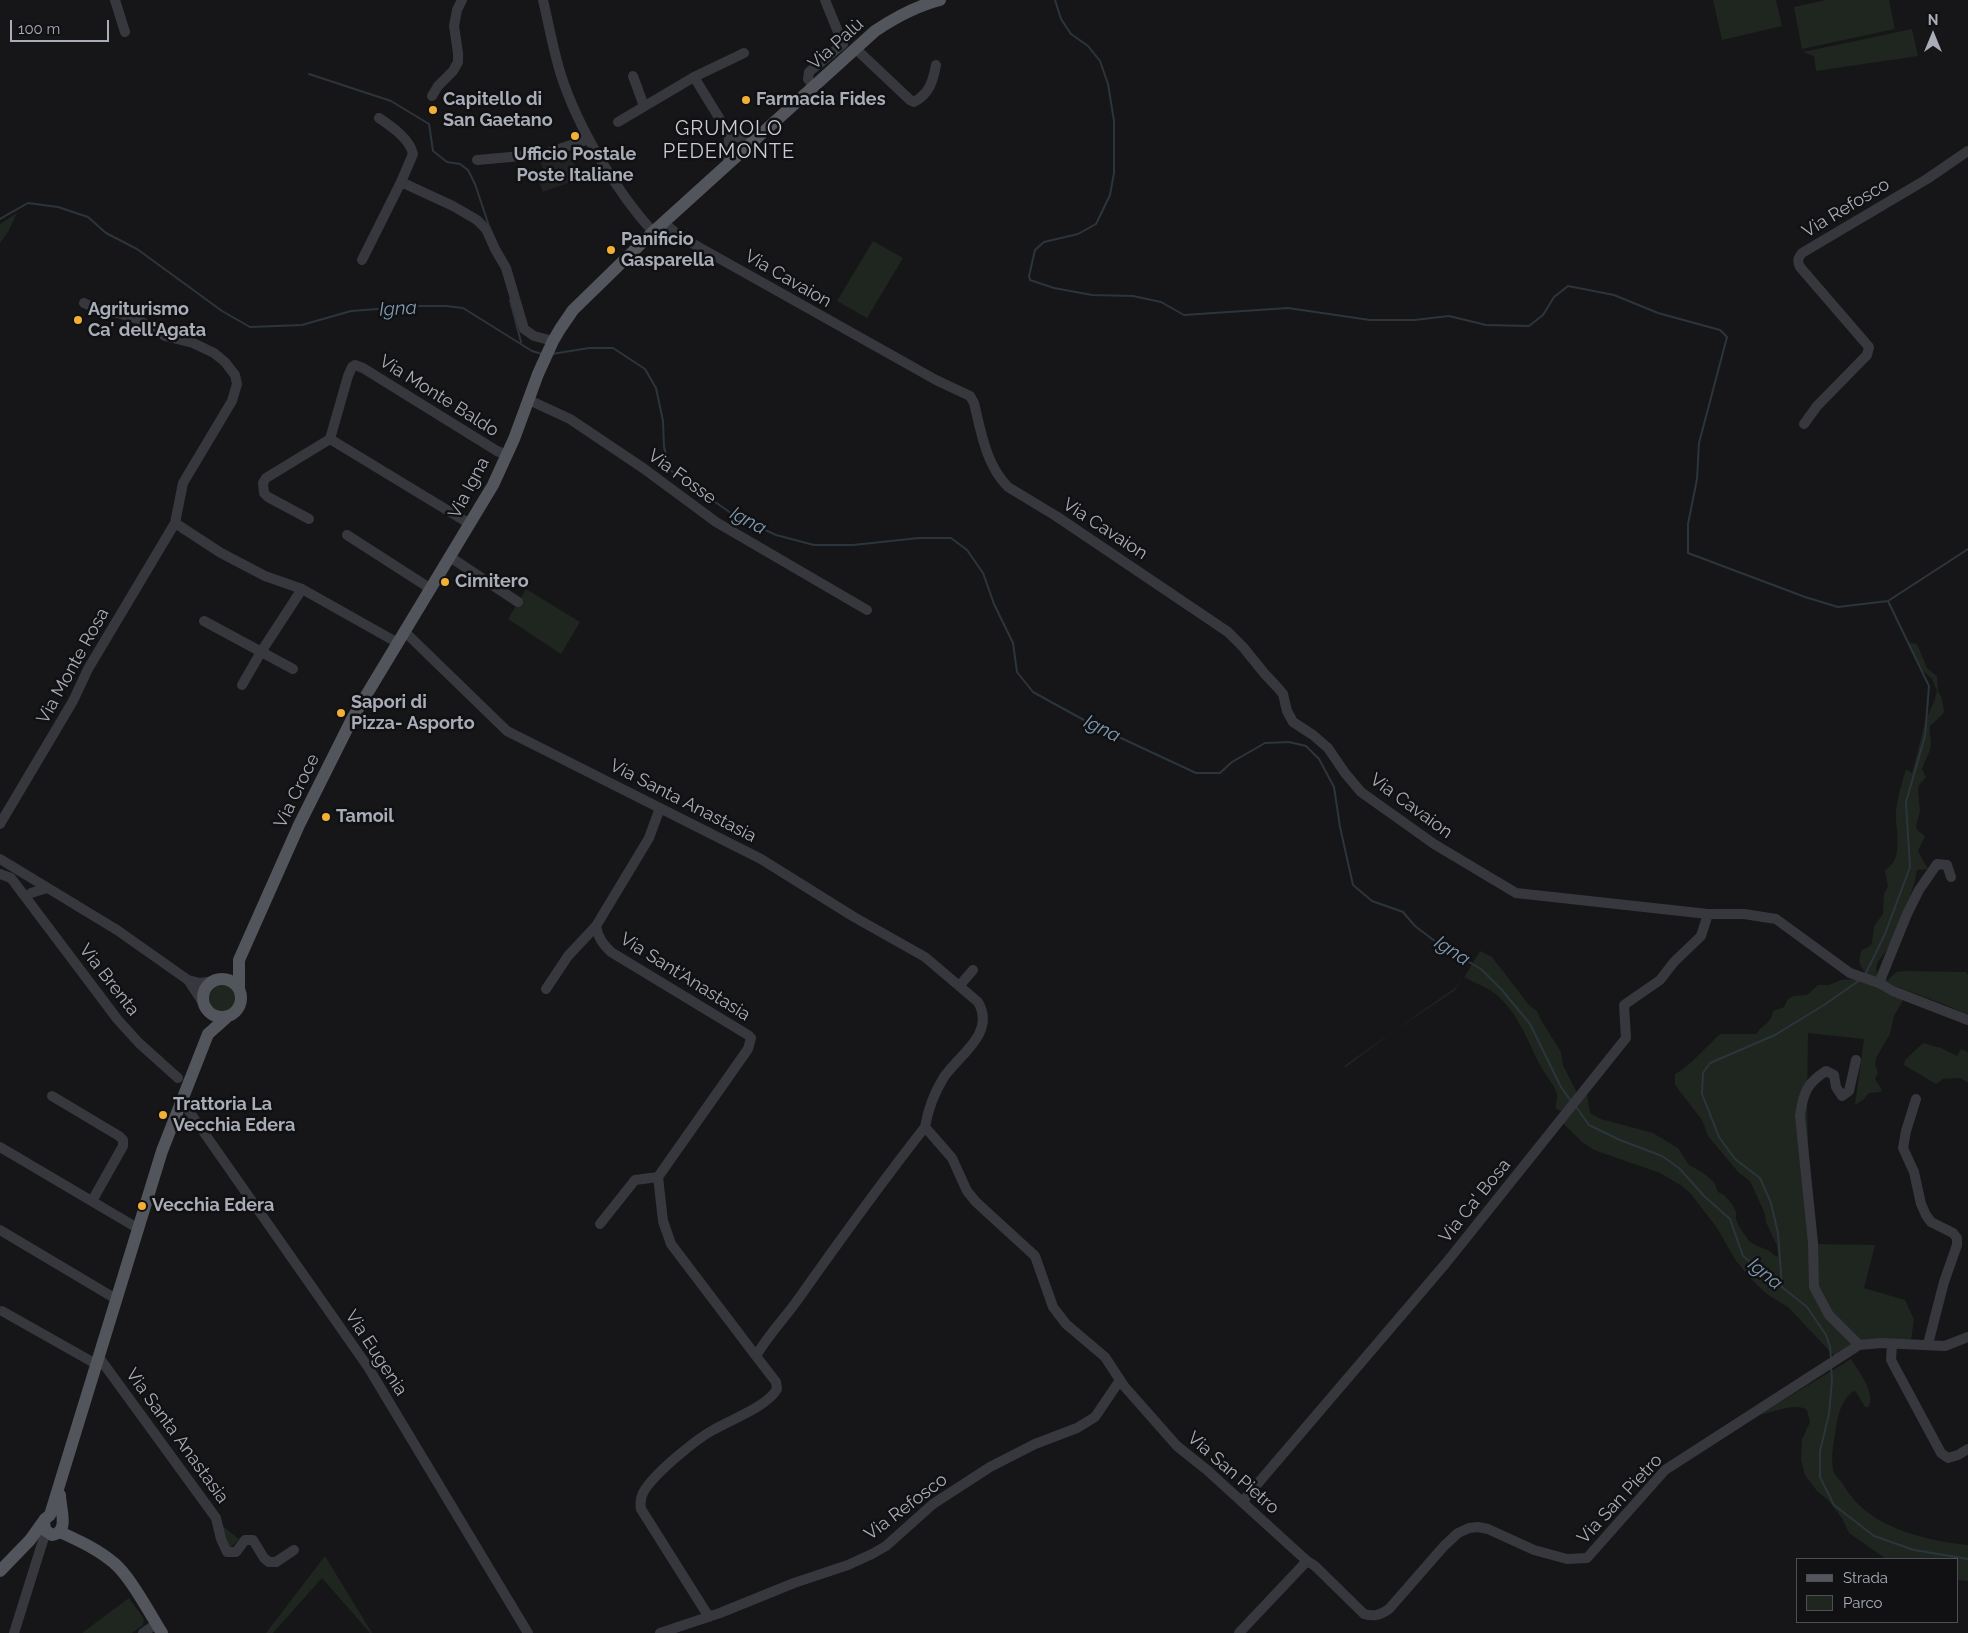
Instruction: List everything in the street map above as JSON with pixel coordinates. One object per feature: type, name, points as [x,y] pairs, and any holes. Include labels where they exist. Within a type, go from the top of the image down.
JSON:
[{"type":"main road","name":"Via Palù","points":[[552,343],[573,310],[653,232],[875,31],[922,2],[940,0]]},
{"type":"main road","name":"Via Igna","points":[[402,637],[493,485],[552,343]]},
{"type":"main road","name":"Via Croce","points":[[226,1018],[237,1012],[240,1006],[242,994],[239,989],[239,960],[316,790],[353,717],[402,637]]},
{"type":"main road","name":"Via Croce","points":[[205,1007],[203,999],[206,988],[239,960]]},
{"type":"main road","points":[[216,980],[230,981],[239,989]]},
{"type":"main road","points":[[205,1007],[215,1016],[226,1018]]},
{"type":"main road","points":[[205,1007],[208,1034]]},
{"type":"main road","points":[[54,1525],[60,1482],[162,1151],[208,1034],[226,1018]]},
{"type":"main road","points":[[0,1571],[30,1540],[54,1525]]},
{"type":"main road","points":[[54,1525],[97,1550],[123,1572],[159,1629]]},
{"type":"street","points":[[115,0],[125,32]]},
{"type":"street","points":[[432,96],[458,62],[454,26],[457,10],[462,0]]},
{"type":"street","points":[[543,0],[561,75],[589,139],[606,170],[653,232]]},
{"type":"street","points":[[817,84],[808,79],[809,72],[843,44],[825,0]]},
{"type":"street","points":[[856,49],[914,102],[920,99],[932,85],[936,65]]},
{"type":"street","points":[[618,122],[694,77],[744,53]]},
{"type":"street","points":[[633,76],[644,106]]},
{"type":"street","points":[[694,77],[731,137],[736,149],[742,150]]},
{"type":"street","points":[[362,260],[402,182],[412,158],[413,150],[399,134],[379,118]]},
{"type":"street","points":[[731,137],[754,140]]},
{"type":"street","points":[[728,163],[731,137]]},
{"type":"street","points":[[477,160],[544,154],[589,139]]},
{"type":"street","name":"Via Refosco","points":[[1804,424],[1817,406],[1867,355],[1869,347],[1800,266],[1798,263],[1799,256],[1927,179],[1968,150]]},
{"type":"street","points":[[402,182],[453,206],[477,220],[486,229],[506,268],[524,329],[534,336],[552,343]]},
{"type":"street","name":"Via Cavaion","points":[[664,223],[682,237],[804,307],[936,380],[970,396],[974,403],[988,455],[1003,483],[1008,488],[1056,516],[1228,632],[1283,694],[1286,711],[1293,722],[1328,748],[1345,774],[1361,792],[1413,830],[1516,893],[1708,914]]},
{"type":"street","name":"Via Monte Rosa","points":[[0,824],[73,700],[88,669],[175,523],[183,483],[232,401],[237,384],[235,375],[225,362],[207,349],[193,343],[165,336],[137,319],[118,313],[102,311],[84,303]]},
{"type":"street","name":"Via Monte Baldo","points":[[330,438],[348,376],[352,367],[355,366],[371,373],[506,455]]},
{"type":"street","name":"Via Fosse","points":[[529,400],[570,419],[643,468],[716,522],[868,610]]},
{"type":"street","points":[[308,519],[268,497],[264,493],[263,483],[266,478],[330,438],[470,524]]},
{"type":"street","points":[[175,523],[221,553],[265,576],[302,589],[402,637]]},
{"type":"street","points":[[347,535],[431,589]]},
{"type":"street","points":[[450,557],[518,602]]},
{"type":"street","points":[[242,685],[302,589]]},
{"type":"street","points":[[204,621],[293,669]]},
{"type":"street","name":"Via Santa Anastasia","points":[[402,637],[507,731],[702,828],[787,874],[854,917],[925,957],[960,985],[978,1002],[984,1018],[984,1026],[942,1081],[927,1112],[925,1127]]},
{"type":"street","points":[[546,989],[568,956],[596,926],[649,838],[660,808]]},
{"type":"street","name":"Via Brenta","points":[[0,859],[117,930],[188,980],[205,1007]]},
{"type":"street","points":[[1879,983],[1907,914],[1919,890],[1937,864],[1947,865],[1951,877]]},
{"type":"street","name":"Via Brenta","points":[[0,874],[11,878],[29,896],[118,1020],[139,1043],[178,1078]]},
{"type":"street","points":[[29,896],[31,878]]},
{"type":"street","points":[[29,896],[47,888]]},
{"type":"street","points":[[1708,914],[1744,914],[1776,919],[1850,973],[1968,1020]]},
{"type":"street","name":"Via Ca' Bosa","points":[[1242,1502],[1446,1263],[1626,1038],[1624,1005],[1660,980],[1674,962],[1701,936],[1708,914]]},
{"type":"street","name":"Via Sant'Anastasia","points":[[596,926],[597,934],[602,943],[611,952],[751,1038],[748,1049],[658,1177]]},
{"type":"street","points":[[960,985],[973,970]]},
{"type":"street","points":[[188,980],[200,983],[216,980]]},
{"type":"street","points":[[1856,1060],[1849,1091],[1842,1096],[1836,1087],[1834,1074],[1826,1071],[1814,1079],[1802,1096],[1800,1116],[1813,1243],[1814,1288],[1829,1315],[1859,1345],[1869,1343],[1946,1346],[1968,1336]]},
{"type":"street","points":[[52,1096],[120,1136],[123,1140],[122,1146],[92,1201]]},
{"type":"street","points":[[1916,1099],[1903,1148],[1914,1172],[1921,1204],[1926,1215],[1931,1222],[1953,1233],[1957,1238],[1957,1245],[1944,1282],[1928,1344]]},
{"type":"street","name":"Via Eugenia","points":[[180,1102],[184,1104],[368,1367],[528,1633]]},
{"type":"street","points":[[756,1356],[868,1200],[925,1127],[952,1158],[968,1191],[976,1202],[1035,1256],[1053,1307],[1066,1324],[1105,1357],[1114,1367],[1120,1380]]},
{"type":"street","points":[[0,1147],[139,1229]]},
{"type":"street","points":[[600,1224],[635,1180],[658,1177],[663,1221],[671,1244],[776,1382],[777,1389],[775,1394],[766,1401],[710,1431],[669,1464],[650,1483],[641,1497],[641,1509],[709,1617]]},
{"type":"street","points":[[0,1230],[116,1299]]},
{"type":"street","points":[[2,1311],[97,1360]]},
{"type":"street","points":[[1892,1344],[1891,1360],[1941,1453],[1948,1458],[1958,1456],[1968,1449]]},
{"type":"street","name":"Via San Pietro","points":[[1120,1380],[1176,1446],[1207,1470],[1307,1561],[1315,1566],[1364,1614],[1370,1616],[1380,1615],[1389,1609],[1444,1546],[1458,1534],[1469,1528],[1488,1529],[1534,1550],[1567,1559],[1587,1558],[1665,1470],[1859,1345]]},
{"type":"street","name":"Via Santa Anastasia","points":[[97,1360],[216,1518],[221,1539],[227,1552],[236,1552],[246,1540],[253,1540],[264,1558],[269,1562],[276,1562],[294,1550]]},
{"type":"street","name":"Via Refosco","points":[[660,1633],[709,1617],[794,1583],[848,1565],[886,1546],[933,1504],[990,1467],[1035,1444],[1077,1428],[1094,1417],[1120,1380]]},
{"type":"street","points":[[14,1633],[40,1549],[54,1525]]},
{"type":"street","points":[[1239,1633],[1307,1561]]},
{"type":"street","points":[[143,1633],[159,1629]]},
{"type":"shaded area","points":[[570,152],[579,179],[543,192],[537,177],[542,175],[541,172],[544,171],[540,162]]},
{"type":"green space","points":[[1713,0],[1776,0],[1782,26],[1722,40]]},
{"type":"green space","points":[[1826,0],[1889,0],[1895,29],[1802,49],[1794,7]]},
{"type":"green space","points":[[1912,29],[1918,56],[1816,71],[1814,56],[1803,52]]},
{"type":"green space","points":[[17,213],[8,232],[0,243],[0,224]]},
{"type":"green space","points":[[873,241],[903,258],[867,318],[837,301]]},
{"type":"green space","points":[[526,589],[580,622],[561,654],[508,619]]},
{"type":"green space","points":[[1907,642],[1917,644],[1927,668],[1937,676],[1938,691],[1944,710],[1943,714],[1930,726],[1931,744],[1922,769],[1926,777],[1918,789],[1920,811],[1916,826],[1917,830],[1925,836],[1918,851],[1928,869],[1917,870],[1902,918],[1890,945],[1876,967],[1878,976],[1888,980],[1896,972],[1905,971],[1966,972],[1968,975],[1968,1015],[1866,975],[1860,962],[1862,950],[1869,947],[1872,943],[1874,926],[1883,914],[1884,894],[1888,886],[1885,871],[1894,861],[1898,847],[1896,812],[1899,796],[1906,769],[1912,773],[1926,719],[1937,691],[1932,679],[1921,669]]},
{"type":"green space","points":[[1480,951],[1492,957],[1529,1005],[1537,1011],[1561,1052],[1563,1065],[1578,1095],[1564,1112],[1556,1109],[1556,1090],[1541,1067],[1512,1012],[1494,993],[1464,977]]},
{"type":"green space","points":[[1463,978],[1454,991],[1394,1031],[1346,1067],[1344,1066],[1455,988]]},
{"type":"green space","points":[[1858,979],[1905,997],[1894,1016],[1890,1034],[1876,1058],[1875,1064],[1878,1073],[1875,1079],[1882,1090],[1869,1093],[1855,1105],[1864,1039],[1808,1033],[1807,1102],[1811,1244],[1875,1245],[1864,1288],[1905,1300],[1914,1319],[1911,1341],[1877,1341],[1838,1360],[1789,1308],[1767,1294],[1756,1284],[1736,1261],[1717,1228],[1691,1194],[1682,1186],[1660,1173],[1594,1150],[1582,1142],[1563,1123],[1587,1093],[1590,1113],[1601,1119],[1653,1133],[1678,1148],[1689,1165],[1702,1172],[1714,1182],[1718,1192],[1724,1195],[1732,1204],[1740,1228],[1749,1241],[1768,1250],[1777,1257],[1777,1246],[1750,1181],[1738,1172],[1708,1136],[1702,1120],[1675,1085],[1675,1074],[1689,1064],[1721,1034],[1756,1034],[1769,1021],[1773,1011],[1784,1007],[1788,999],[1793,996],[1807,995],[1818,985],[1829,985],[1841,980]]},
{"type":"green space","points":[[222,984],[233,988],[237,999],[233,1010],[222,1014],[211,1010],[207,999],[211,988]]},
{"type":"green space","points":[[1923,1043],[1941,1048],[1957,1056],[1961,1049],[1968,1052],[1968,1083],[1961,1078],[1943,1079],[1936,1084],[1904,1065],[1905,1060]]},
{"type":"green space","points":[[1851,1359],[1868,1388],[1870,1401],[1869,1407],[1865,1407],[1856,1392],[1853,1391],[1842,1405],[1837,1422],[1832,1456],[1835,1474],[1853,1499],[1881,1521],[1915,1535],[1968,1545],[1968,1581],[1958,1580],[1958,1558],[1885,1558],[1849,1533],[1842,1518],[1805,1475],[1801,1460],[1802,1439],[1810,1422],[1807,1410],[1797,1407],[1759,1415]]},
{"type":"green space","points":[[220,1524],[239,1539],[231,1547],[226,1546]]},
{"type":"green space","points":[[325,1556],[372,1633],[322,1578],[273,1633],[266,1633]]},
{"type":"green space","points":[[129,1598],[144,1619],[143,1625],[132,1633],[82,1633]]},
{"type":"waterway","points":[[1055,0],[1061,19],[1071,34],[1088,46],[1100,61],[1108,84],[1114,121],[1114,173],[1110,195],[1096,224],[1078,234],[1044,242],[1035,250],[1029,276],[1030,280],[1054,288],[1092,295],[1133,296],[1161,302],[1184,315],[1288,308],[1370,320],[1414,320],[1449,316],[1486,325],[1529,326],[1543,315],[1554,297],[1568,286],[1614,295],[1658,313],[1720,330],[1727,337],[1699,443],[1697,479],[1688,524],[1688,553],[1805,597],[1838,607],[1888,601],[1968,549]]},
{"type":"waterway","points":[[309,74],[391,101],[429,124],[433,151],[447,162],[460,164],[468,170],[475,184],[489,226]]},
{"type":"waterway","name":"Igna","points":[[0,219],[28,203],[58,207],[88,217],[106,233],[137,249],[222,311],[250,327],[302,325],[351,311],[446,306],[463,308],[532,351],[542,354]]},
{"type":"waterway","points":[[510,300],[521,342]]},
{"type":"waterway","name":"Igna","points":[[552,354],[589,348],[613,348],[645,369],[656,388],[663,421],[664,447],[670,470],[735,516],[776,535],[814,545],[853,545],[919,538],[951,538],[967,550],[983,573],[994,604],[1013,643],[1017,672],[1033,692],[1093,725],[1196,773],[1220,773],[1232,762],[1265,743],[1289,742],[1306,746],[1319,759],[1334,787],[1340,827],[1353,885],[1372,901],[1403,912],[1415,926],[1440,945],[1481,969],[1502,990],[1530,1024],[1561,1087],[1571,1101]]},
{"type":"waterway","points":[[1865,975],[1885,934],[1910,867],[1906,802],[1925,736],[1929,686],[1888,601]]},
{"type":"waterway","points":[[1782,1287],[1778,1233],[1771,1203],[1760,1178],[1735,1159],[1719,1137],[1702,1094],[1703,1073],[1710,1063],[1775,1035],[1860,980]]},
{"type":"waterway","name":"Igna","points":[[1576,1107],[1589,1125],[1620,1140],[1662,1156],[1679,1168],[1704,1196],[1730,1219],[1743,1256],[1807,1307],[1826,1335],[1831,1358]]},
{"type":"waterway","name":"Igna","points":[[1831,1367],[1832,1380],[1829,1414],[1820,1451],[1820,1477],[1834,1505],[1874,1536],[1914,1550],[1968,1559]]},
{"type":"place","name":"Farmacia Fides","points":[[746,100]]},
{"type":"place","name":"Capitello di San Gaetano","points":[[433,110]]},
{"type":"place","name":"Ufficio Postale Poste Italiane","points":[[575,136]]},
{"type":"place","name":"Panificio Gasparella","points":[[611,250]]},
{"type":"place","name":"Agriturismo Ca' dell'Agata","points":[[78,320]]},
{"type":"place","name":"Cimitero","points":[[445,582]]},
{"type":"place","name":"Sapori di Pizza- Asporto","points":[[341,713]]},
{"type":"place","name":"Tamoil","points":[[326,817]]},
{"type":"place","name":"Trattoria La Vecchia Edera","points":[[163,1115]]},
{"type":"place","name":"Vecchia Edera","points":[[142,1206]]},
{"type":"district","name":"GRUMOLO PEDEMONTE","points":[[729,140]]}]
